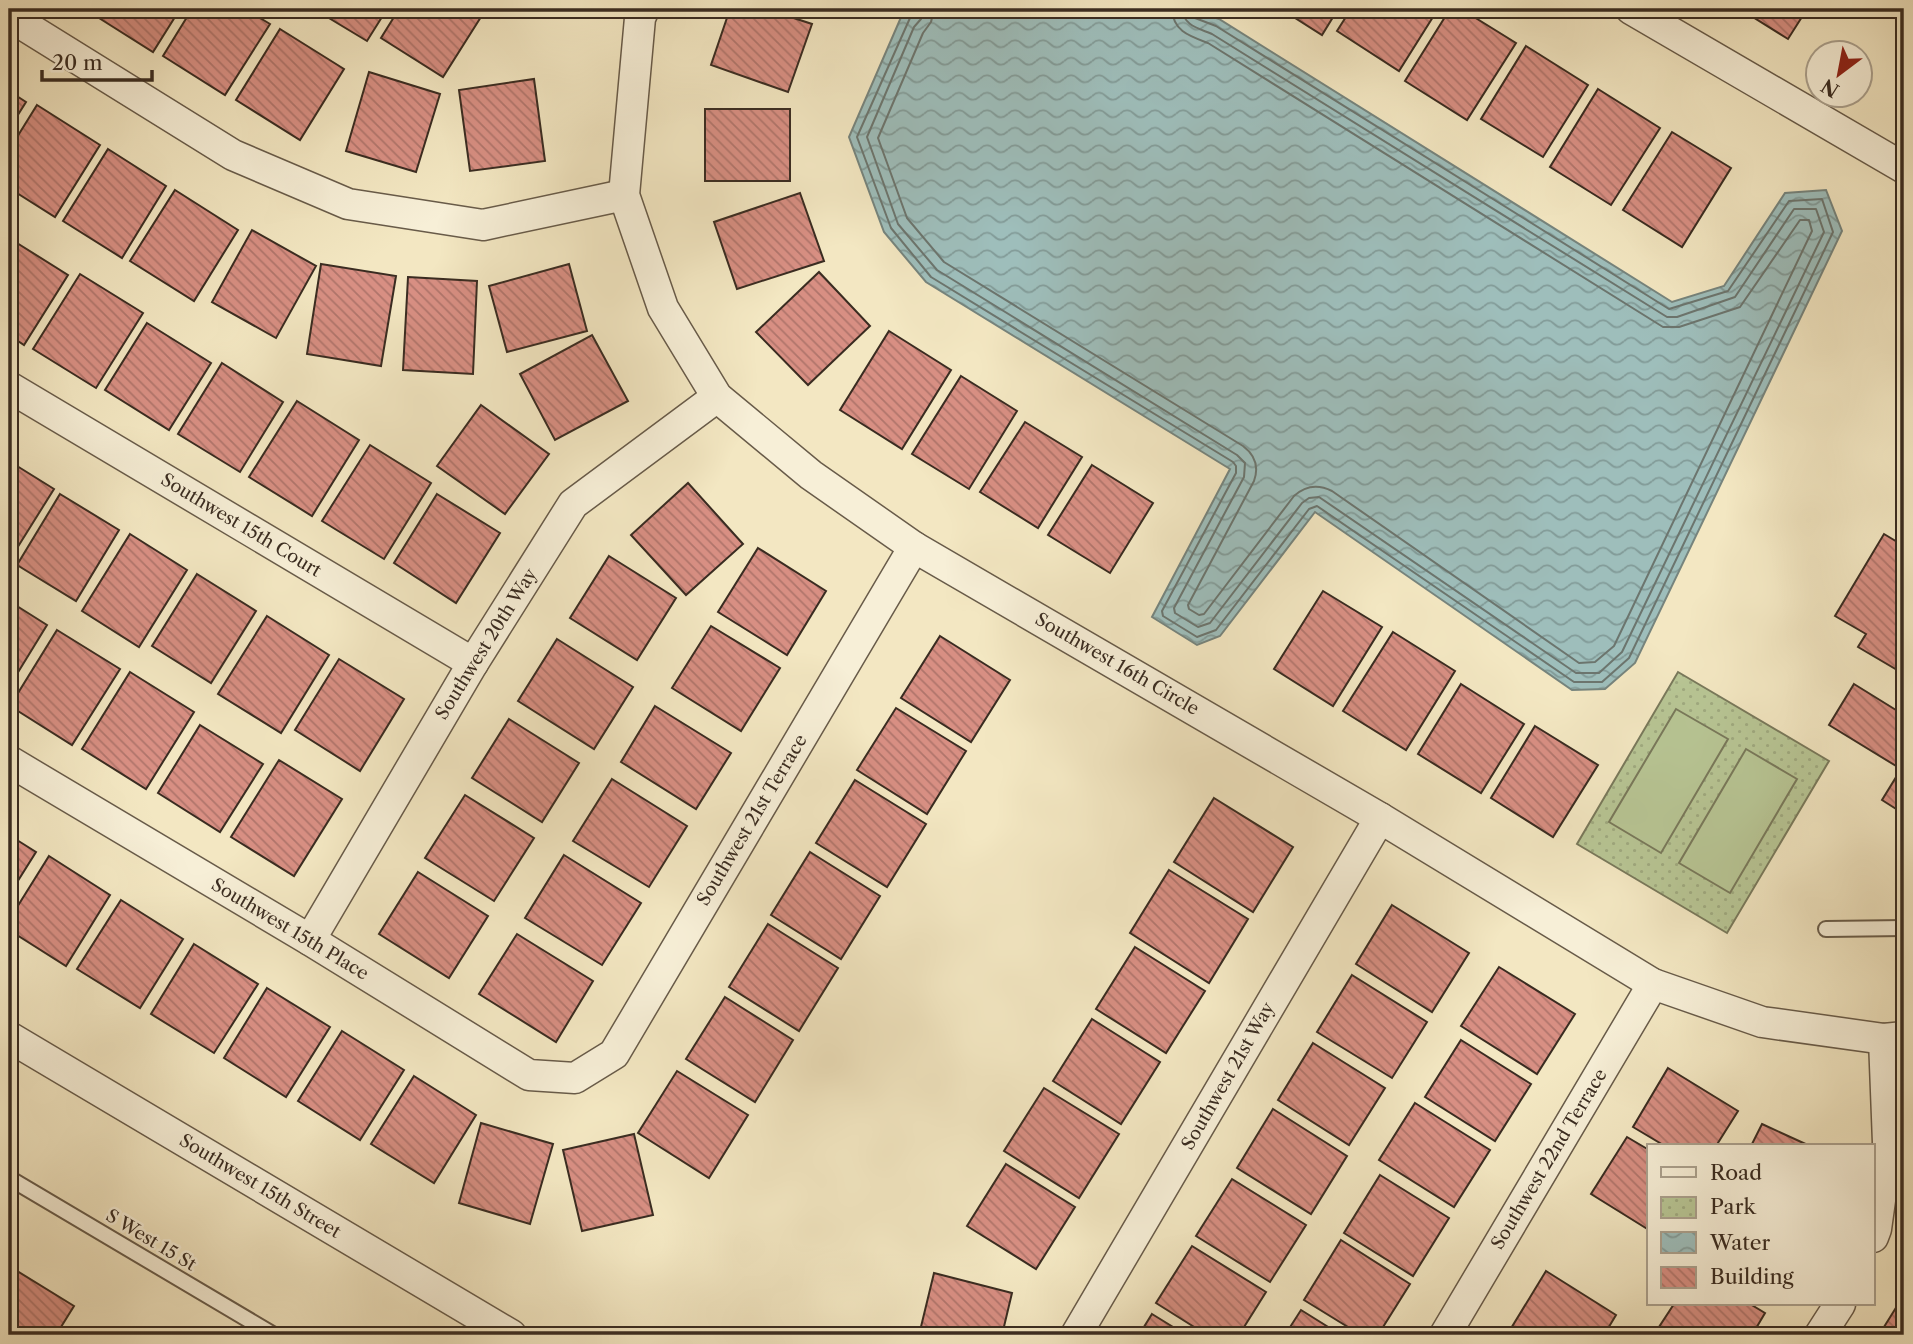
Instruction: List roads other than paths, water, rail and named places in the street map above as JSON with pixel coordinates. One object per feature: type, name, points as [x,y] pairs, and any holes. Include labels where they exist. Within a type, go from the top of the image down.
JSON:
[{"type":"street","points":[[1631,9],[1904,169]]},
{"type":"street","name":"Southwest 16th Circle","points":[[636,12],[624,195],[663,308],[717,397],[811,475],[914,547],[1380,818],[1653,984],[1762,1022],[1894,1038]]},
{"type":"street","points":[[9,16],[233,155],[348,204],[483,225],[624,195]]},
{"type":"street","name":"Southwest 15th Court","points":[[9,387],[473,663]]},
{"type":"street","name":"Southwest 20th Way","points":[[310,940],[473,663],[573,504],[717,397]]},
{"type":"street","name":"Southwest 21st Terrace","points":[[575,1078],[614,1054],[914,547]]},
{"type":"street","name":"Southwest 15th Place","points":[[9,761],[310,940],[529,1075],[575,1078]]},
{"type":"street","name":"Southwest 21st Way","points":[[1076,1335],[1380,818]]},
{"type":"street","name":"Southwest 22nd Terrace","points":[[1445,1335],[1653,984]]},
{"type":"street","name":"Southwest 15th Street","points":[[9,1037],[511,1335]]},
{"type":"street","points":[[1874,1235],[1888,1143],[1894,1038]]},
{"type":"street","points":[[1820,1335],[1839,1306]]},
{"type":"lane","points":[[1826,929],[1904,928]]},
{"type":"lane","name":"S West 15 St","points":[[9,1178],[274,1335]]},
{"type":"water","points":[[912,9],[1190,9],[1219,19],[1672,302],[1724,286],[1785,193],[1826,190],[1842,231],[1635,663],[1605,689],[1572,690],[1315,512],[1220,636],[1197,645],[1152,617],[1230,469],[926,282],[884,232],[849,137],[902,15]]}]
